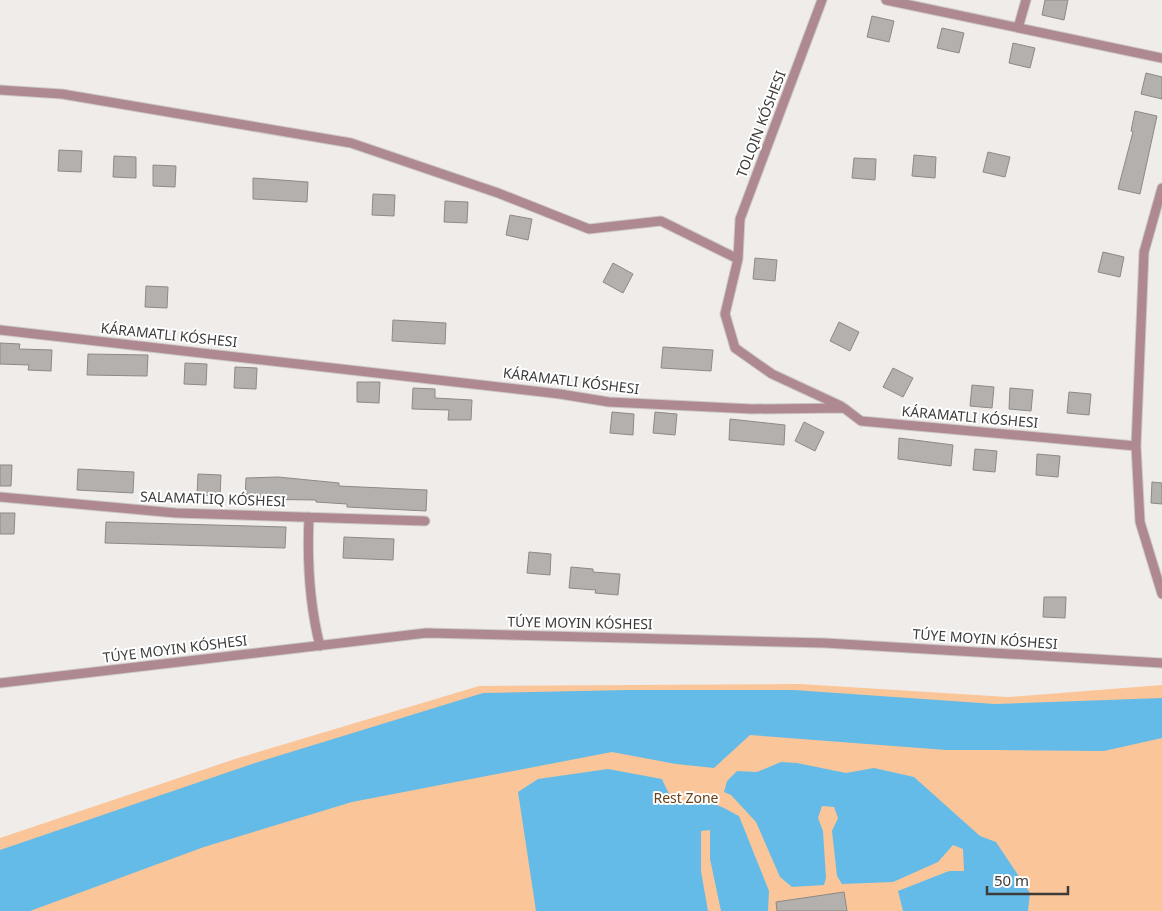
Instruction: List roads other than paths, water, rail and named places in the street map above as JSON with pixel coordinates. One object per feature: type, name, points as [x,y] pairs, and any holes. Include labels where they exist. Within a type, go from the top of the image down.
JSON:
[{"type":"street","points":[[822,0],[740,219],[738,259],[725,314],[735,348],[772,374],[844,408],[861,421],[1136,446]]},
{"type":"street","points":[[886,0],[1162,58]]},
{"type":"street","points":[[1018,28],[1026,0]]},
{"type":"street","points":[[0,90],[62,94],[351,143],[498,193],[589,229],[661,220],[738,259]]},
{"type":"street","points":[[1162,188],[1144,252],[1136,446],[1140,522],[1162,594]]},
{"type":"street","points":[[0,330],[560,394],[609,402],[752,409],[844,408]]},
{"type":"street","points":[[0,498],[176,513],[425,521]]},
{"type":"street","points":[[309,516],[307,560],[313,617],[320,646]]},
{"type":"street","points":[[0,683],[426,634],[825,643],[1162,664]]},
{"type":"water","points":[[628,690],[794,690],[995,704],[1162,698],[1162,738],[1104,751],[946,750],[750,735],[714,768],[676,764],[612,752],[352,802],[204,847],[30,911],[0,911],[0,850],[255,763],[483,693]]},
{"type":"water","points":[[781,762],[797,763],[846,773],[874,768],[914,777],[980,836],[996,842],[1030,893],[1028,911],[903,911],[898,891],[949,871],[964,871],[963,849],[953,845],[938,862],[893,882],[842,884],[837,876],[832,831],[838,818],[834,807],[822,806],[818,818],[823,831],[826,878],[824,885],[792,887],[780,877],[756,822],[731,795],[724,792],[727,781],[737,771],[757,772]]},
{"type":"water","points":[[608,769],[662,779],[672,798],[677,802],[713,804],[739,816],[769,891],[768,911],[721,911],[710,859],[710,830],[701,831],[701,871],[708,911],[536,911],[518,792],[538,779]]},
{"type":"park label","name":"Rest Zone","points":[[686,798]]}]
